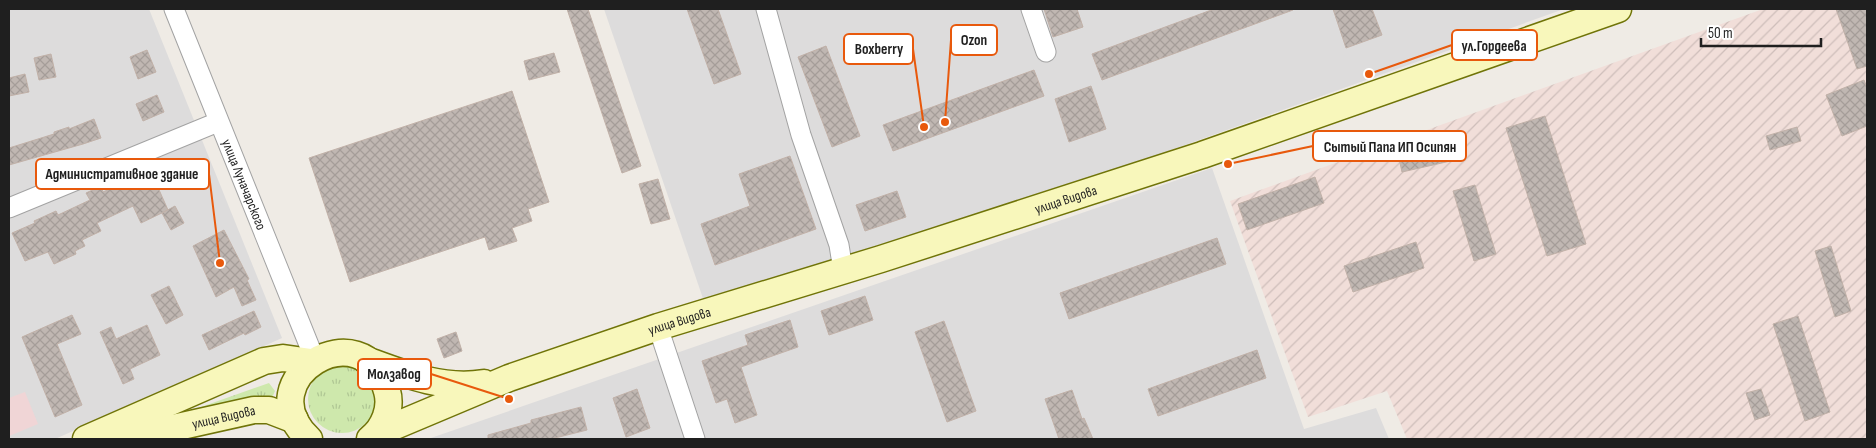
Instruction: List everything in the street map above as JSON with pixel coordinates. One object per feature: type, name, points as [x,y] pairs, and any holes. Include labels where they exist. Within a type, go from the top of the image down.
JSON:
[{"type":"street","name":"улица Луначарского","points":[[174,9],[313,361]]},
{"type":"street","points":[[766,9],[801,135],[839,245],[843,270]]},
{"type":"street","points":[[1031,9],[1046,52]]},
{"type":"street","name":"улица Видова","points":[[509,378],[658,327],[1202,155],[1618,9]]},
{"type":"street","points":[[9,208],[218,122]]},
{"type":"street","points":[[658,327],[695,439]]},
{"type":"street","points":[[302,429],[291,404],[293,388],[300,374],[313,361],[325,355],[339,353],[353,355],[413,377],[439,383],[470,385],[509,378]]},
{"type":"street","points":[[86,439],[264,361],[283,358],[313,361]]},
{"type":"street","points":[[366,360],[377,370],[384,381],[388,395],[388,409],[384,422],[373,437]]},
{"type":"street","points":[[373,437],[509,378]]},
{"type":"street","name":"улица Видова","points":[[124,439],[254,410],[269,410],[302,429]]},
{"type":"shaded area","points":[[9,9],[149,9],[282,338],[55,439],[9,439]]},
{"type":"shaded area","points":[[604,9],[1564,9],[709,316]]},
{"type":"shaded area","points":[[1763,9],[1867,9],[1867,439],[1407,439],[1387,391],[1308,417],[1230,201]]},
{"type":"shaded area","points":[[1212,168],[1304,429],[1376,408],[1389,439],[428,439]]},
{"type":"shaded area","points":[[25,392],[38,424],[9,436],[9,398]]},
{"type":"green space","points":[[335,365],[349,365],[361,370],[371,380],[376,392],[376,406],[371,418],[361,428],[349,433],[335,433],[323,428],[313,418],[308,406],[308,392],[313,380],[323,370]]},
{"type":"green space","points":[[269,383],[275,391],[272,398],[125,434]]},
{"type":"building","points":[[567,9],[588,9],[641,166],[622,173]]},
{"type":"building","points":[[687,9],[718,9],[741,74],[714,84]]},
{"type":"building","points":[[1044,9],[1077,9],[1083,27],[1053,37]]},
{"type":"building","points":[[1214,9],[1293,10],[1102,80],[1092,54]]},
{"type":"building","points":[[1333,9],[1372,9],[1382,35],[1346,48]]},
{"type":"building","points":[[1836,9],[1867,9],[1867,66],[1857,69]]},
{"type":"building","points":[[826,46],[860,136],[832,147],[798,57]]},
{"type":"building","points":[[147,50],[156,72],[138,79],[130,57]]},
{"type":"building","points":[[554,53],[560,72],[529,80],[524,61]]},
{"type":"building","points":[[51,54],[56,77],[39,80],[34,58]]},
{"type":"building","points":[[1034,70],[1044,96],[893,151],[883,125]]},
{"type":"building","points":[[25,74],[29,92],[9,96],[9,78]]},
{"type":"building","points":[[1864,80],[1867,88],[1867,126],[1842,136],[1826,95]]},
{"type":"building","points":[[1091,86],[1106,129],[1069,142],[1055,99]]},
{"type":"building","points":[[512,91],[549,202],[528,209],[532,221],[512,228],[517,241],[489,250],[485,237],[350,282],[309,158]]},
{"type":"building","points":[[157,95],[164,112],[143,121],[136,104]]},
{"type":"building","points":[[1545,116],[1586,244],[1547,256],[1506,128]]},
{"type":"building","points":[[94,119],[101,138],[9,165],[9,148]]},
{"type":"building","points":[[1797,127],[1801,141],[1770,150],[1766,136]]},
{"type":"building","points":[[1449,133],[1455,160],[1402,172],[1396,145]]},
{"type":"building","points":[[790,156],[816,229],[715,265],[701,224],[750,206],[739,174]]},
{"type":"building","points":[[167,163],[173,176],[156,183],[168,210],[141,223],[133,206],[97,223],[101,231],[82,240],[85,246],[75,251],[76,254],[54,264],[48,252],[25,261],[12,233],[56,211],[58,215],[90,200],[86,193],[101,186],[103,192]]},
{"type":"building","points":[[1315,177],[1324,203],[1247,230],[1238,204]]},
{"type":"building","points":[[658,179],[670,219],[651,224],[639,184]]},
{"type":"building","points":[[1475,185],[1496,254],[1474,261],[1453,191]]},
{"type":"building","points":[[897,191],[906,217],[865,231],[856,205]]},
{"type":"building","points":[[175,206],[184,223],[171,230],[162,213]]},
{"type":"building","points":[[224,230],[249,279],[247,280],[256,300],[242,306],[234,287],[216,297],[193,246]]},
{"type":"building","points":[[1217,238],[1226,264],[1069,319],[1060,293]]},
{"type":"building","points":[[1416,242],[1424,268],[1353,292],[1344,266]]},
{"type":"building","points":[[1831,246],[1851,311],[1835,317],[1815,251]]},
{"type":"building","points":[[169,286],[183,315],[166,324],[151,295]]},
{"type":"building","points":[[865,296],[873,320],[829,335],[821,311]]},
{"type":"building","points":[[254,311],[261,327],[209,350],[202,335]]},
{"type":"building","points":[[72,315],[81,334],[57,344],[82,405],[55,417],[22,337]]},
{"type":"building","points":[[1798,316],[1830,412],[1805,421],[1773,324]]},
{"type":"building","points":[[790,320],[798,347],[741,367],[757,415],[735,423],[727,399],[716,403],[702,361],[748,345],[745,335]]},
{"type":"building","points":[[944,321],[976,411],[947,422],[915,332]]},
{"type":"building","points":[[147,325],[160,355],[130,369],[134,379],[123,384],[100,332],[111,327],[116,339]]},
{"type":"building","points":[[456,332],[462,351],[444,358],[437,339]]},
{"type":"building","points":[[1257,350],[1266,378],[1158,416],[1148,389]]},
{"type":"building","points":[[637,389],[650,428],[626,437],[613,398]]},
{"type":"building","points":[[1761,389],[1770,415],[1755,420],[1746,393]]},
{"type":"building","points":[[1072,390],[1082,419],[1084,418],[1093,439],[1059,439],[1045,399]]},
{"type":"building","points":[[581,407],[587,430],[551,439],[488,439],[488,435],[531,423],[531,420]]},
{"type":"place","name":"ул.Гордеева","points":[[1369,74]]},
{"type":"place","name":"Ozon","points":[[945,122]]},
{"type":"place","name":"Boxberry","points":[[924,127]]},
{"type":"place","name":"Сытый Папа ИП Осипян","points":[[1228,164]]},
{"type":"place","name":"Административное здание","points":[[220,263]]},
{"type":"place","name":"Молзавод","points":[[509,399]]}]
